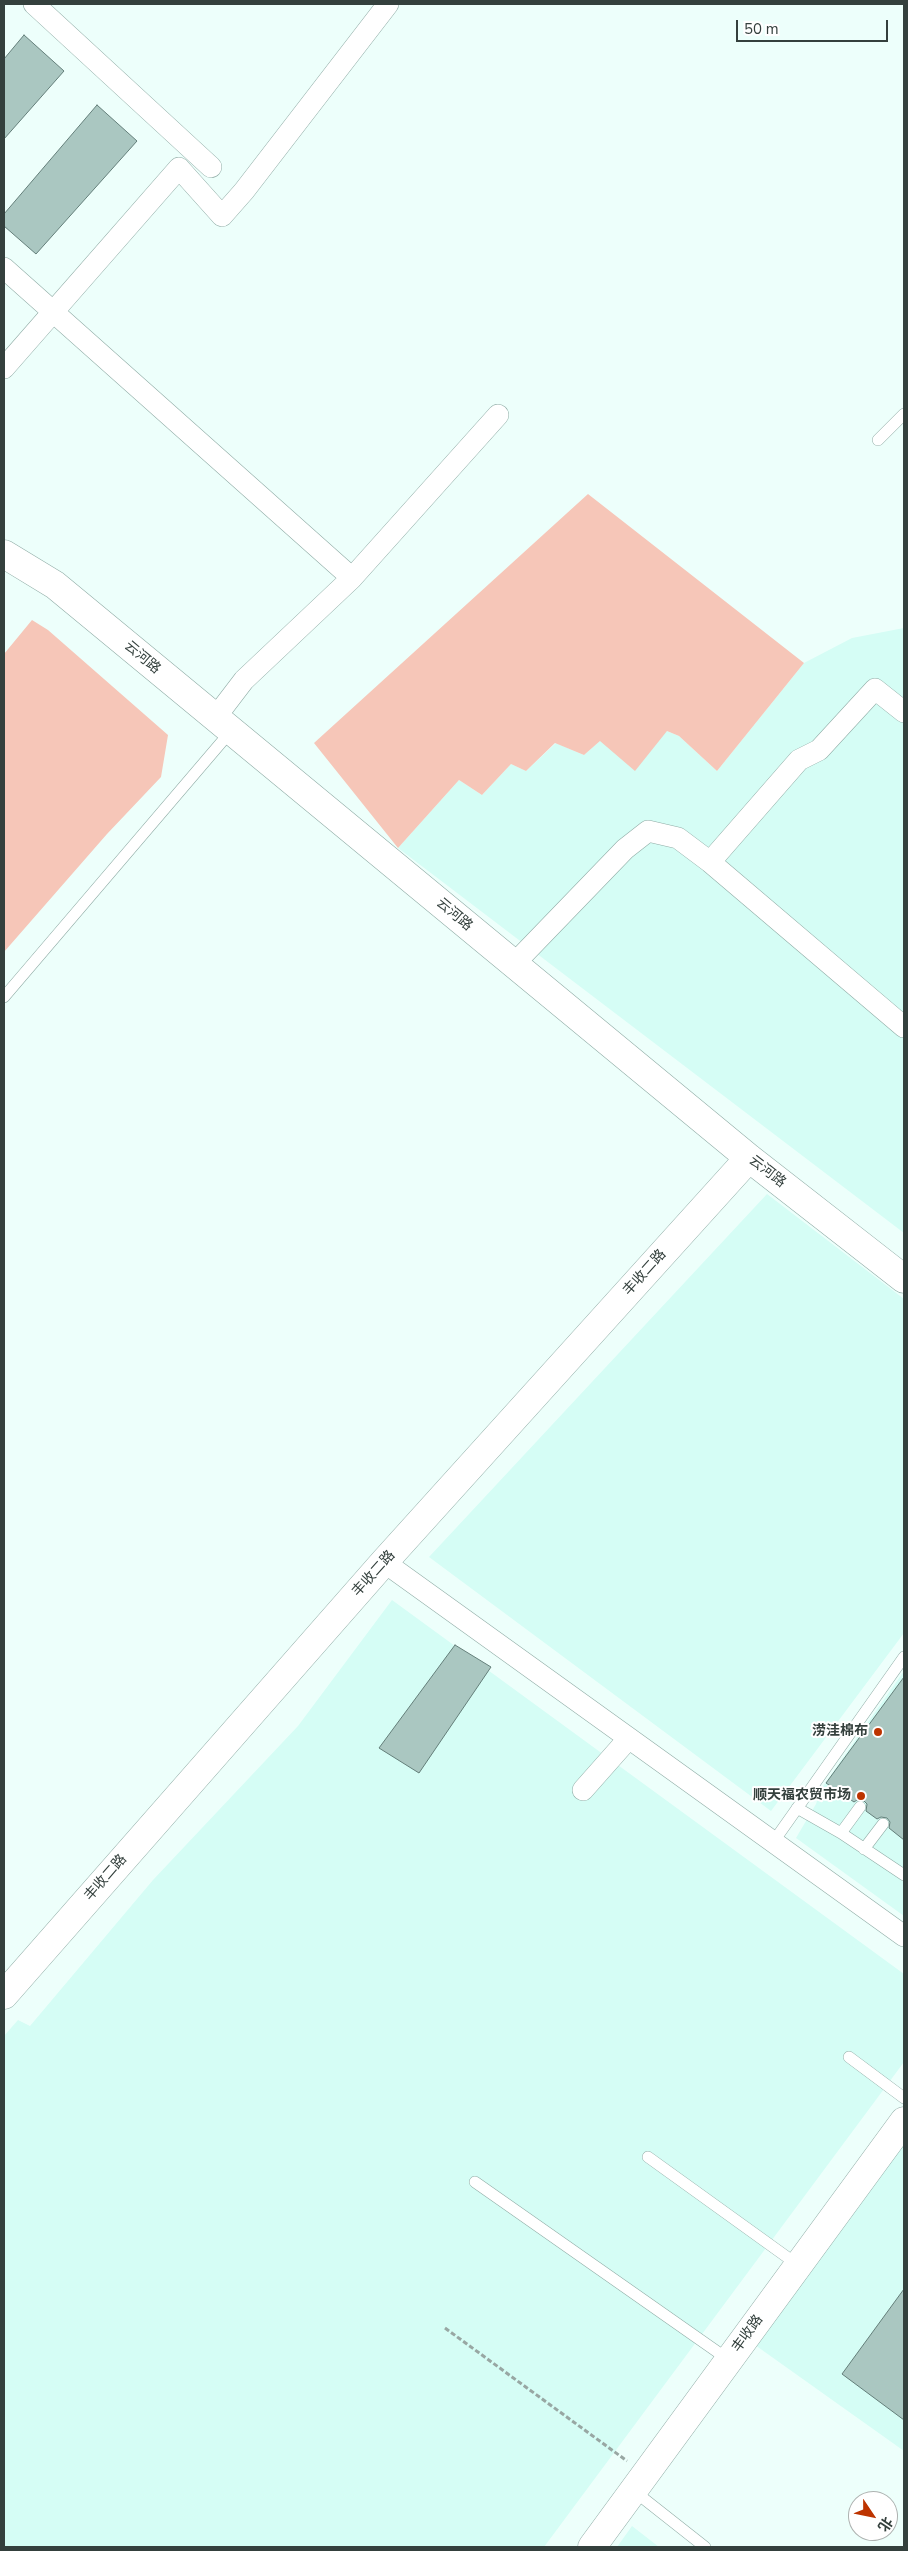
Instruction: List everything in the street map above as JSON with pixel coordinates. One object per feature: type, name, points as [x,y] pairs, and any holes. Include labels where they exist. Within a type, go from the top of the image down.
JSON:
[{"type":"street","points":[[34,4],[211,167]]},
{"type":"street","points":[[4,368],[50,312],[179,168],[222,216],[244,191],[388,4]]},
{"type":"street","points":[[4,268],[50,312],[352,578]]},
{"type":"street","points":[[223,724],[244,680],[352,578],[498,415]]},
{"type":"street","name":"云河路","points":[[4,554],[55,586],[749,1158],[904,1279]]},
{"type":"street","points":[[710,862],[800,760],[819,750],[875,689],[904,712]]},
{"type":"street","points":[[514,964],[625,849],[648,831],[678,838],[710,862],[904,1027]]},
{"type":"street","name":"丰收二路","points":[[4,1994],[384,1562],[749,1158]]},
{"type":"street","points":[[384,1562],[904,1935]]},
{"type":"street","points":[[583,1790],[629,1738]]},
{"type":"street","name":"丰收路","points":[[597,2546],[640,2482],[904,2122]]},
{"type":"lane","points":[[878,440],[904,414]]},
{"type":"lane","points":[[4,997],[223,724]]},
{"type":"lane","points":[[774,1841],[904,1657]]},
{"type":"lane","points":[[841,1833],[860,1807]]},
{"type":"lane","points":[[797,1808],[841,1833],[904,1875]]},
{"type":"lane","points":[[864,1849],[883,1824]]},
{"type":"lane","points":[[849,2058],[904,2098]]},
{"type":"lane","points":[[648,2157],[799,2265]]},
{"type":"lane","points":[[476,2182],[729,2360]]},
{"type":"lane","points":[[640,2482],[706,2547]]},
{"type":"path","points":[[445,2328],[640,2482]]},
{"type":"shaded area","points":[[588,494],[804,663],[717,771],[679,736],[667,731],[635,771],[600,741],[584,755],[555,743],[526,771],[511,764],[482,795],[459,780],[398,848],[314,743]]},
{"type":"shaded area","points":[[32,620],[48,630],[168,735],[161,777],[107,834],[4,952],[4,654]]},
{"type":"shaded area","points":[[904,628],[904,1233],[398,848],[459,780],[482,795],[511,764],[526,771],[556,743],[584,755],[600,741],[667,731],[679,736],[717,771],[804,663],[852,638]]},
{"type":"shaded area","points":[[767,1194],[904,1299],[904,1633],[771,1811],[429,1557]]},
{"type":"shaded area","points":[[392,1600],[904,1974],[904,2062],[544,2547],[4,2547],[4,2036],[18,2020],[30,2026],[153,1880],[298,1726]]},
{"type":"shaded area","name":"顺天福农贸市场","points":[[904,1671],[904,1916],[796,1838],[816,1804],[821,1789]]},
{"type":"shaded area","points":[[904,2144],[904,2451],[755,2345]]},
{"type":"shaded area","points":[[632,2526],[659,2547],[617,2547]]},
{"type":"building","points":[[24,35],[64,71],[4,139],[4,59]]},
{"type":"building","points":[[97,105],[137,141],[36,254],[4,226],[4,214]]},
{"type":"building","points":[[455,1645],[491,1667],[419,1773],[379,1748]]},
{"type":"building","points":[[904,1677],[904,1840],[889,1828],[890,1822],[887,1818],[881,1817],[877,1819],[866,1811],[867,1804],[864,1801],[857,1800],[854,1802],[826,1783]]},
{"type":"building","points":[[904,2289],[904,2420],[842,2374]]},
{"type":"place","name":"涝洼棉布","points":[[878,1732]]},
{"type":"place","name":"顺天福农贸市场","points":[[861,1796]]}]
